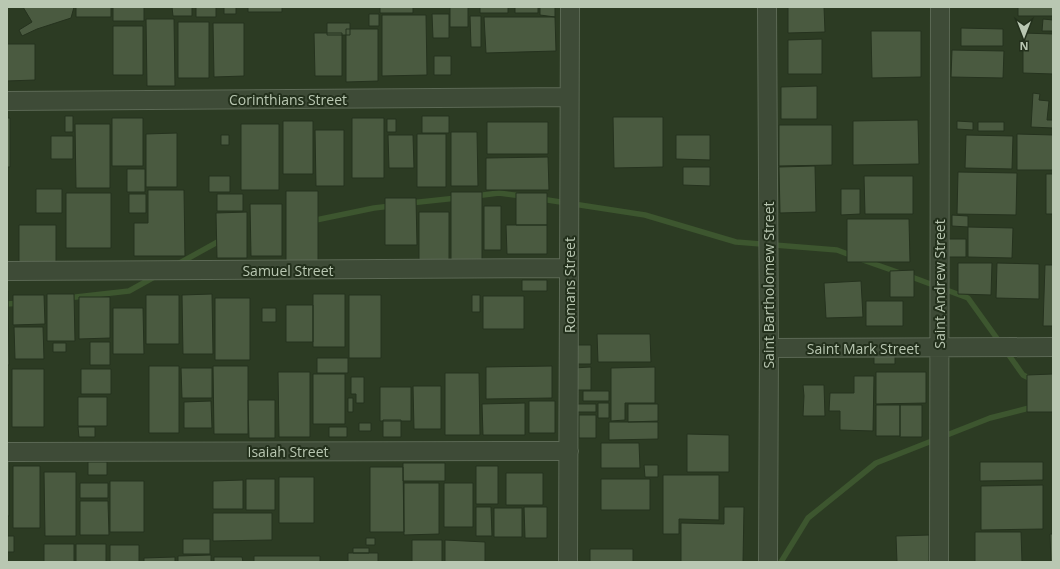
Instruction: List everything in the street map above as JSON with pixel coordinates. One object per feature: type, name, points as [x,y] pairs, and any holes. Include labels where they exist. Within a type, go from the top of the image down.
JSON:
[{"type":"street","name":"Romans Street","points":[[568,562],[570,7]]},
{"type":"street","name":"Saint Bartholomew Street","points":[[767,7],[769,348],[768,562]]},
{"type":"street","name":"Saint Andrew Street","points":[[939,562],[940,7]]},
{"type":"street","name":"Corinthians Street","points":[[7,101],[569,97]]},
{"type":"street","name":"Samuel Street","points":[[7,271],[569,268]]},
{"type":"street","name":"Saint Mark Street","points":[[769,348],[1053,347]]},
{"type":"street","name":"Isaiah Street","points":[[7,452],[569,451]]},
{"type":"building","points":[[23,7],[74,7],[71,18],[37,29],[22,36],[19,30],[32,22]]},
{"type":"building","points":[[76,7],[111,7],[111,17],[76,17]]},
{"type":"building","points":[[113,7],[144,7],[144,21],[113,21]]},
{"type":"building","points":[[172,7],[192,7],[192,16],[173,16]]},
{"type":"building","points":[[196,7],[216,7],[216,17],[196,17]]},
{"type":"building","points":[[224,7],[236,7],[236,14],[224,14]]},
{"type":"building","points":[[248,7],[282,7],[282,12],[248,12]]},
{"type":"building","points":[[380,7],[413,7],[413,13],[380,13]]},
{"type":"building","points":[[450,7],[468,7],[468,27],[450,27]]},
{"type":"building","points":[[480,7],[508,7],[508,13],[480,13]]},
{"type":"building","points":[[515,7],[538,7],[538,13],[515,13]]},
{"type":"building","points":[[540,7],[555,7],[555,17],[540,15]]},
{"type":"building","points":[[788,7],[824,7],[825,32],[788,33]]},
{"type":"building","points":[[1018,7],[1053,7],[1053,16],[1018,16]]},
{"type":"building","points":[[369,14],[379,14],[379,26],[369,26]]},
{"type":"building","points":[[432,14],[449,14],[449,38],[433,38]]},
{"type":"building","points":[[382,15],[426,15],[427,75],[382,76]]},
{"type":"building","points":[[470,16],[481,16],[481,47],[471,47]]},
{"type":"building","points":[[484,17],[555,17],[556,51],[486,53]]},
{"type":"building","points":[[146,19],[174,19],[175,86],[147,86]]},
{"type":"building","points":[[1043,19],[1053,20],[1053,31],[1042,31]]},
{"type":"building","points":[[178,22],[209,22],[209,78],[178,78]]},
{"type":"building","points":[[213,23],[244,23],[244,76],[214,77]]},
{"type":"building","points":[[327,23],[350,23],[350,35],[327,35]]},
{"type":"building","points":[[113,26],[143,26],[143,75],[113,75]]},
{"type":"building","points":[[961,28],[1003,29],[1003,46],[961,46]]},
{"type":"building","points":[[346,29],[378,29],[378,81],[346,82]]},
{"type":"building","points":[[871,31],[921,31],[921,77],[872,78]]},
{"type":"building","points":[[314,33],[342,33],[342,76],[315,76]]},
{"type":"building","points":[[1023,33],[1053,34],[1053,74],[1023,73]]},
{"type":"building","points":[[822,39],[822,74],[788,74],[788,40]]},
{"type":"building","points":[[7,44],[35,44],[35,80],[7,81]]},
{"type":"building","points":[[952,50],[1004,51],[1003,78],[951,77]]},
{"type":"building","points":[[434,56],[451,56],[451,75],[434,75]]},
{"type":"building","points":[[817,86],[817,119],[781,119],[781,87]]},
{"type":"building","points":[[1033,93],[1040,94],[1039,100],[1049,101],[1047,120],[1053,120],[1053,128],[1031,127]]},
{"type":"building","points":[[65,116],[73,116],[73,132],[65,132]]},
{"type":"building","points":[[422,116],[449,116],[449,133],[422,133]]},
{"type":"building","points":[[613,117],[663,117],[663,167],[614,168]]},
{"type":"building","points":[[7,118],[10,118],[10,167],[7,167]]},
{"type":"building","points":[[112,118],[143,118],[143,166],[112,166]]},
{"type":"building","points":[[352,118],[384,118],[384,178],[352,178]]},
{"type":"building","points":[[387,119],[396,119],[396,132],[387,132]]},
{"type":"building","points":[[918,120],[919,164],[853,165],[853,121]]},
{"type":"building","points":[[283,121],[313,121],[313,174],[283,174]]},
{"type":"building","points":[[957,121],[973,122],[973,130],[957,129]]},
{"type":"building","points":[[487,122],[548,122],[548,154],[487,154]]},
{"type":"building","points":[[978,122],[1004,122],[1004,131],[978,131]]},
{"type":"building","points":[[75,124],[110,124],[110,188],[76,188]]},
{"type":"building","points":[[241,124],[279,124],[279,190],[241,190]]},
{"type":"building","points":[[779,125],[832,125],[832,165],[779,166]]},
{"type":"building","points":[[315,130],[344,130],[344,186],[316,186]]},
{"type":"building","points":[[451,132],[477,132],[478,186],[451,186]]},
{"type":"building","points":[[177,133],[177,187],[146,187],[146,134]]},
{"type":"building","points":[[417,134],[446,134],[446,187],[417,187]]},
{"type":"building","points":[[1017,134],[1053,135],[1053,170],[1017,170]]},
{"type":"building","points":[[221,135],[229,135],[229,145],[221,145]]},
{"type":"building","points":[[388,135],[413,135],[414,168],[389,168]]},
{"type":"building","points":[[676,135],[710,135],[710,160],[676,159]]},
{"type":"building","points":[[966,135],[1013,136],[1012,169],[965,168]]},
{"type":"building","points":[[51,136],[73,136],[73,159],[51,159]]},
{"type":"building","points":[[548,157],[549,190],[486,190],[486,158]]},
{"type":"building","points":[[815,166],[816,212],[780,213],[779,167]]},
{"type":"building","points":[[683,167],[710,167],[710,186],[683,185]]},
{"type":"building","points":[[127,169],[145,169],[145,192],[127,192]]},
{"type":"building","points":[[958,172],[1017,173],[1016,215],[957,214]]},
{"type":"building","points":[[1046,174],[1053,174],[1053,214],[1046,214]]},
{"type":"building","points":[[209,176],[230,176],[230,192],[209,192]]},
{"type":"building","points":[[864,176],[913,176],[913,214],[865,214]]},
{"type":"building","points":[[36,189],[62,189],[62,213],[36,213]]},
{"type":"building","points":[[841,189],[860,189],[860,214],[841,215]]},
{"type":"building","points":[[148,190],[184,190],[185,256],[134,256],[134,223],[148,223]]},
{"type":"building","points":[[286,191],[318,191],[318,262],[286,262]]},
{"type":"building","points":[[451,192],[482,192],[482,264],[451,264]]},
{"type":"building","points":[[66,193],[111,193],[111,248],[66,248]]},
{"type":"building","points":[[516,193],[547,193],[547,225],[516,225]]},
{"type":"building","points":[[129,194],[146,194],[146,213],[129,213]]},
{"type":"building","points":[[217,194],[243,194],[243,211],[217,211]]},
{"type":"building","points":[[385,198],[416,198],[417,245],[385,245]]},
{"type":"building","points":[[250,204],[282,204],[282,256],[251,256]]},
{"type":"building","points":[[484,206],[501,206],[501,250],[484,250]]},
{"type":"building","points":[[247,212],[247,258],[217,258],[216,213]]},
{"type":"building","points":[[419,212],[449,212],[449,261],[419,261]]},
{"type":"building","points":[[952,215],[968,216],[968,227],[952,226]]},
{"type":"building","points":[[847,219],[909,219],[910,262],[847,262]]},
{"type":"building","points":[[19,225],[56,225],[56,263],[19,263]]},
{"type":"building","points":[[506,225],[547,225],[547,254],[507,254]]},
{"type":"building","points":[[968,227],[1013,228],[1012,258],[968,257]]},
{"type":"building","points":[[948,239],[966,239],[966,257],[948,257]]},
{"type":"building","points":[[958,263],[992,263],[991,295],[958,294]]},
{"type":"building","points":[[997,263],[1039,264],[1039,299],[996,298]]},
{"type":"building","points":[[1045,265],[1053,265],[1053,326],[1043,326]]},
{"type":"building","points":[[914,270],[914,297],[890,297],[890,271]]},
{"type":"building","points":[[522,280],[547,280],[547,291],[522,291]]},
{"type":"building","points":[[861,281],[863,317],[826,318],[824,283]]},
{"type":"building","points":[[8,291],[9,365],[7,365]]},
{"type":"building","points":[[47,294],[74,294],[75,341],[47,341]]},
{"type":"building","points":[[212,294],[213,354],[183,354],[182,295]]},
{"type":"building","points":[[313,294],[345,294],[345,347],[313,347]]},
{"type":"building","points":[[13,295],[44,295],[45,324],[13,325]]},
{"type":"building","points":[[146,295],[179,295],[179,344],[146,344]]},
{"type":"building","points":[[349,295],[381,295],[381,358],[349,358]]},
{"type":"building","points":[[472,295],[480,295],[480,312],[472,312]]},
{"type":"building","points":[[483,296],[524,296],[524,329],[483,329]]},
{"type":"building","points":[[79,297],[110,297],[110,338],[79,339]]},
{"type":"building","points":[[215,298],[250,298],[250,360],[215,360]]},
{"type":"building","points":[[866,301],[903,301],[903,326],[866,326]]},
{"type":"building","points":[[286,305],[313,305],[313,342],[286,342]]},
{"type":"building","points":[[113,308],[143,308],[144,354],[113,354]]},
{"type":"building","points":[[262,308],[276,308],[276,322],[262,322]]},
{"type":"building","points":[[14,327],[43,327],[44,359],[15,359]]},
{"type":"building","points":[[597,334],[650,334],[651,362],[598,362]]},
{"type":"building","points":[[90,342],[110,342],[110,365],[90,365]]},
{"type":"building","points":[[53,343],[66,343],[66,352],[53,352]]},
{"type":"building","points":[[575,345],[591,345],[591,364],[575,364]]},
{"type":"building","points":[[874,355],[895,355],[895,364],[874,364]]},
{"type":"building","points":[[317,358],[348,358],[348,373],[317,373]]},
{"type":"building","points":[[149,366],[179,366],[179,433],[149,433]]},
{"type":"building","points":[[213,366],[248,366],[248,434],[214,434]]},
{"type":"building","points":[[552,366],[552,398],[486,399],[486,367]]},
{"type":"building","points":[[591,367],[591,390],[573,390],[573,368]]},
{"type":"building","points":[[655,367],[655,403],[625,403],[625,420],[611,421],[611,368]]},
{"type":"building","points":[[181,368],[212,368],[212,398],[182,398]]},
{"type":"building","points":[[12,369],[44,369],[44,427],[12,427]]},
{"type":"building","points":[[81,369],[111,369],[111,394],[81,394]]},
{"type":"building","points":[[278,372],[310,372],[310,437],[279,437]]},
{"type":"building","points":[[876,372],[926,372],[926,403],[876,404]]},
{"type":"building","points":[[445,373],[479,373],[480,435],[445,435]]},
{"type":"building","points":[[313,374],[345,374],[345,424],[313,424]]},
{"type":"building","points":[[1053,374],[1053,412],[1027,412],[1027,375]]},
{"type":"building","points":[[854,376],[874,376],[873,431],[840,430],[840,411],[829,411],[830,393],[854,393]]},
{"type":"building","points":[[351,377],[364,377],[364,403],[356,403],[356,394],[351,394]]},
{"type":"building","points":[[803,385],[824,385],[825,416],[803,416]]},
{"type":"building","points":[[413,386],[441,386],[441,429],[414,429]]},
{"type":"building","points":[[380,387],[411,387],[411,421],[380,421]]},
{"type":"building","points":[[583,391],[609,391],[609,401],[583,401]]},
{"type":"building","points":[[78,397],[107,397],[107,426],[78,426]]},
{"type":"building","points":[[348,398],[353,398],[353,412],[348,412]]},
{"type":"building","points":[[248,400],[275,400],[275,438],[249,438]]},
{"type":"building","points":[[211,401],[212,428],[184,428],[184,402]]},
{"type":"building","points":[[529,401],[555,401],[555,433],[529,433]]},
{"type":"building","points":[[525,403],[525,435],[483,435],[482,404]]},
{"type":"building","points":[[598,403],[609,403],[609,418],[598,418]]},
{"type":"building","points":[[575,404],[596,404],[596,412],[575,412]]},
{"type":"building","points":[[628,404],[658,404],[658,421],[628,422]]},
{"type":"building","points":[[876,405],[900,405],[900,436],[876,436]]},
{"type":"building","points":[[900,405],[922,405],[922,437],[900,437]]},
{"type":"building","points":[[579,415],[596,415],[596,438],[579,438]]},
{"type":"building","points":[[383,420],[401,420],[401,437],[383,437]]},
{"type":"building","points":[[609,422],[658,422],[658,439],[609,440]]},
{"type":"building","points":[[359,423],[371,423],[371,431],[359,431]]},
{"type":"building","points":[[78,427],[95,427],[95,437],[79,437]]},
{"type":"building","points":[[329,427],[347,427],[347,437],[329,437]]},
{"type":"building","points":[[687,434],[729,435],[729,472],[687,472]]},
{"type":"building","points":[[601,443],[639,443],[640,468],[601,468]]},
{"type":"building","points":[[7,461],[9,461],[9,516],[7,516]]},
{"type":"building","points":[[88,462],[107,462],[107,475],[88,475]]},
{"type":"building","points":[[980,462],[1043,462],[1043,480],[980,481]]},
{"type":"building","points":[[403,463],[445,463],[445,481],[403,481]]},
{"type":"building","points":[[644,465],[658,465],[658,477],[645,477]]},
{"type":"building","points":[[13,466],[40,466],[40,528],[13,528]]},
{"type":"building","points":[[476,466],[498,466],[498,504],[476,504]]},
{"type":"building","points":[[370,467],[403,467],[404,532],[370,532]]},
{"type":"building","points":[[44,472],[76,472],[76,536],[45,536]]},
{"type":"building","points":[[506,473],[543,473],[543,505],[506,505]]},
{"type":"building","points":[[663,475],[719,475],[719,520],[679,519],[679,534],[663,534]]},
{"type":"building","points":[[279,477],[314,477],[314,523],[279,523]]},
{"type":"building","points":[[246,479],[275,479],[275,510],[246,510]]},
{"type":"building","points":[[601,479],[650,479],[650,510],[601,510]]},
{"type":"building","points":[[243,480],[243,509],[213,509],[213,481]]},
{"type":"building","points":[[110,481],[144,481],[144,532],[110,532]]},
{"type":"building","points":[[80,483],[108,483],[108,498],[80,498]]},
{"type":"building","points":[[404,483],[439,483],[439,534],[404,535]]},
{"type":"building","points":[[444,483],[473,483],[473,527],[444,527]]},
{"type":"building","points":[[1043,485],[1043,529],[981,530],[981,486]]},
{"type":"building","points":[[80,501],[108,501],[109,535],[80,535]]},
{"type":"building","points":[[476,507],[491,507],[492,536],[476,536]]},
{"type":"building","points":[[524,507],[547,507],[547,538],[525,538]]},
{"type":"building","points":[[724,507],[744,507],[743,562],[681,562],[681,523],[724,524]]},
{"type":"building","points":[[494,508],[522,508],[522,537],[494,537]]},
{"type":"building","points":[[213,513],[272,513],[272,540],[213,541]]},
{"type":"building","points":[[975,532],[1021,532],[1022,562],[975,562]]},
{"type":"building","points":[[1050,534],[1053,534],[1053,562],[1051,562]]},
{"type":"building","points":[[929,535],[929,562],[897,562],[896,536]]},
{"type":"building","points":[[7,536],[14,536],[14,552],[7,552]]},
{"type":"building","points":[[366,538],[375,538],[375,545],[366,545]]},
{"type":"building","points":[[183,539],[210,539],[210,554],[183,554]]},
{"type":"building","points":[[412,540],[442,540],[442,562],[412,562]]},
{"type":"building","points":[[445,540],[485,542],[485,562],[445,562]]},
{"type":"building","points":[[44,544],[74,544],[74,562],[44,562]]},
{"type":"building","points":[[76,544],[106,544],[106,562],[76,562]]},
{"type":"building","points":[[110,545],[139,545],[139,562],[110,562]]},
{"type":"building","points":[[353,548],[369,548],[369,553],[353,553]]},
{"type":"building","points":[[590,549],[633,549],[633,562],[590,562]]},
{"type":"building","points":[[348,553],[378,553],[378,562],[348,562]]},
{"type":"building","points":[[211,555],[211,562],[178,562],[178,556]]},
{"type":"building","points":[[254,556],[320,556],[320,562],[254,562]]},
{"type":"building","points":[[175,557],[175,562],[144,562],[144,558]]},
{"type":"building","points":[[214,557],[242,557],[243,562],[214,562]]},
{"type":"waterway","points":[[475,196],[499,193],[522,196]]},
{"type":"waterway","points":[[410,203],[457,198]]},
{"type":"waterway","points":[[541,199],[645,215],[736,242],[837,250],[853,256]]},
{"type":"waterway","points":[[311,221],[391,206]]},
{"type":"waterway","points":[[176,265],[223,239]]},
{"type":"waterway","points":[[863,260],[900,273]]},
{"type":"waterway","points":[[67,298],[129,291],[156,276]]},
{"type":"waterway","points":[[909,276],[968,298],[1001,344]]},
{"type":"waterway","points":[[7,304],[21,303]]},
{"type":"waterway","points":[[1006,351],[1023,375],[1033,380]]},
{"type":"waterway","points":[[781,562],[808,518],[876,463],[990,418],[1033,407]]}]
